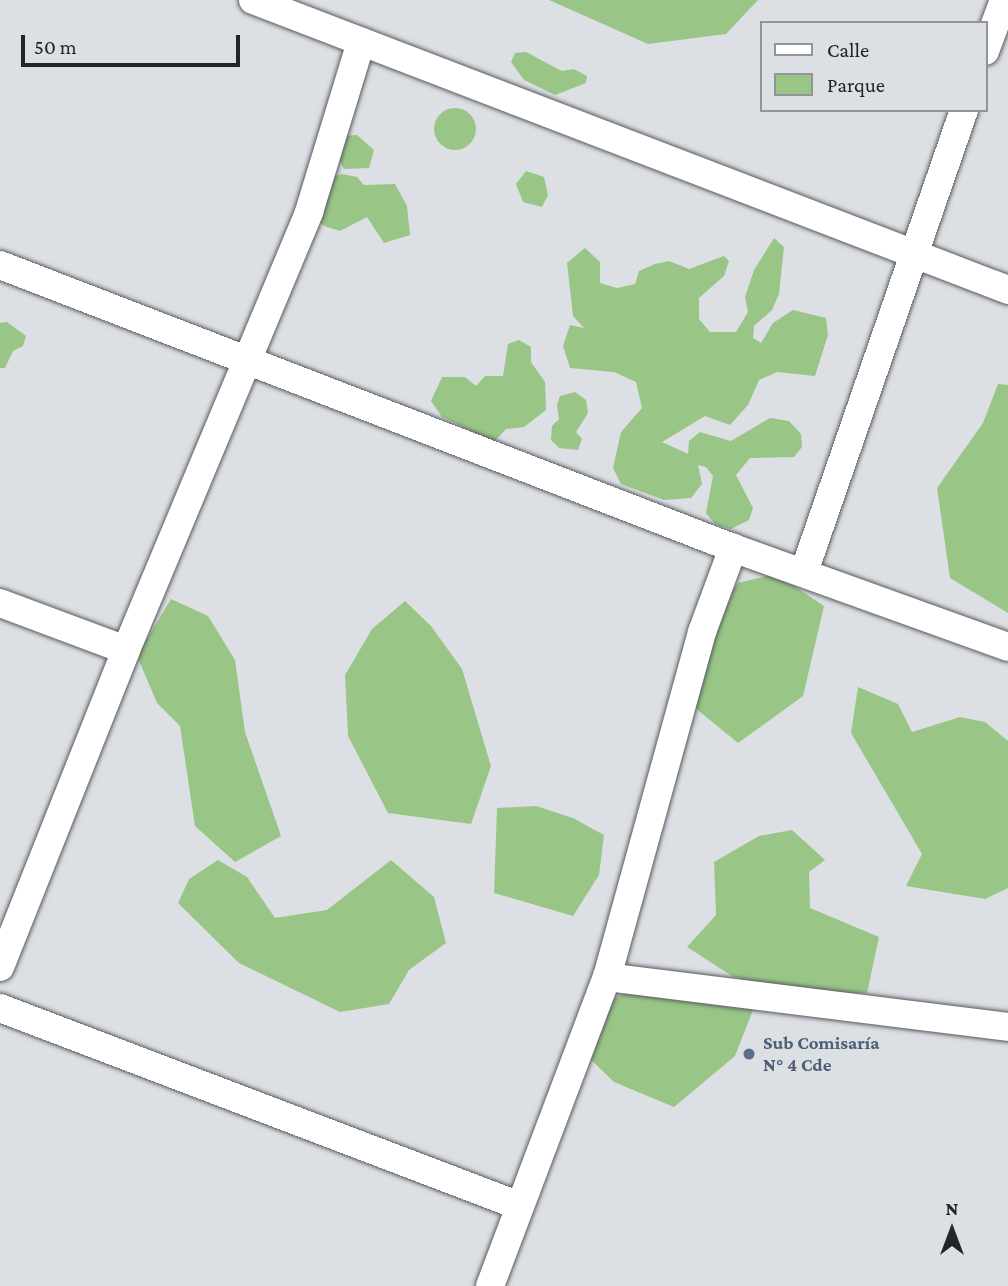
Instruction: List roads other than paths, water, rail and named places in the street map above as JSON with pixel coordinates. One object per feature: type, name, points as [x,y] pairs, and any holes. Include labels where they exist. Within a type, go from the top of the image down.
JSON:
[{"type":"street","points":[[253,0],[912,255],[1008,289]]},
{"type":"street","points":[[987,46],[1004,0]]},
{"type":"street","points":[[0,967],[125,650],[309,212],[361,42]]},
{"type":"street","points":[[804,572],[963,112]]},
{"type":"street","points":[[0,265],[733,548],[1008,647]]},
{"type":"street","points":[[491,1286],[607,978],[702,632],[733,548]]},
{"type":"street","points":[[0,603],[125,650]]},
{"type":"street","points":[[607,978],[1008,1027]]},
{"type":"street","points":[[0,1008],[520,1206]]},
{"type":"place","name":"Sub Comisaría N° 4 Cde","points":[[749,1054]]}]
